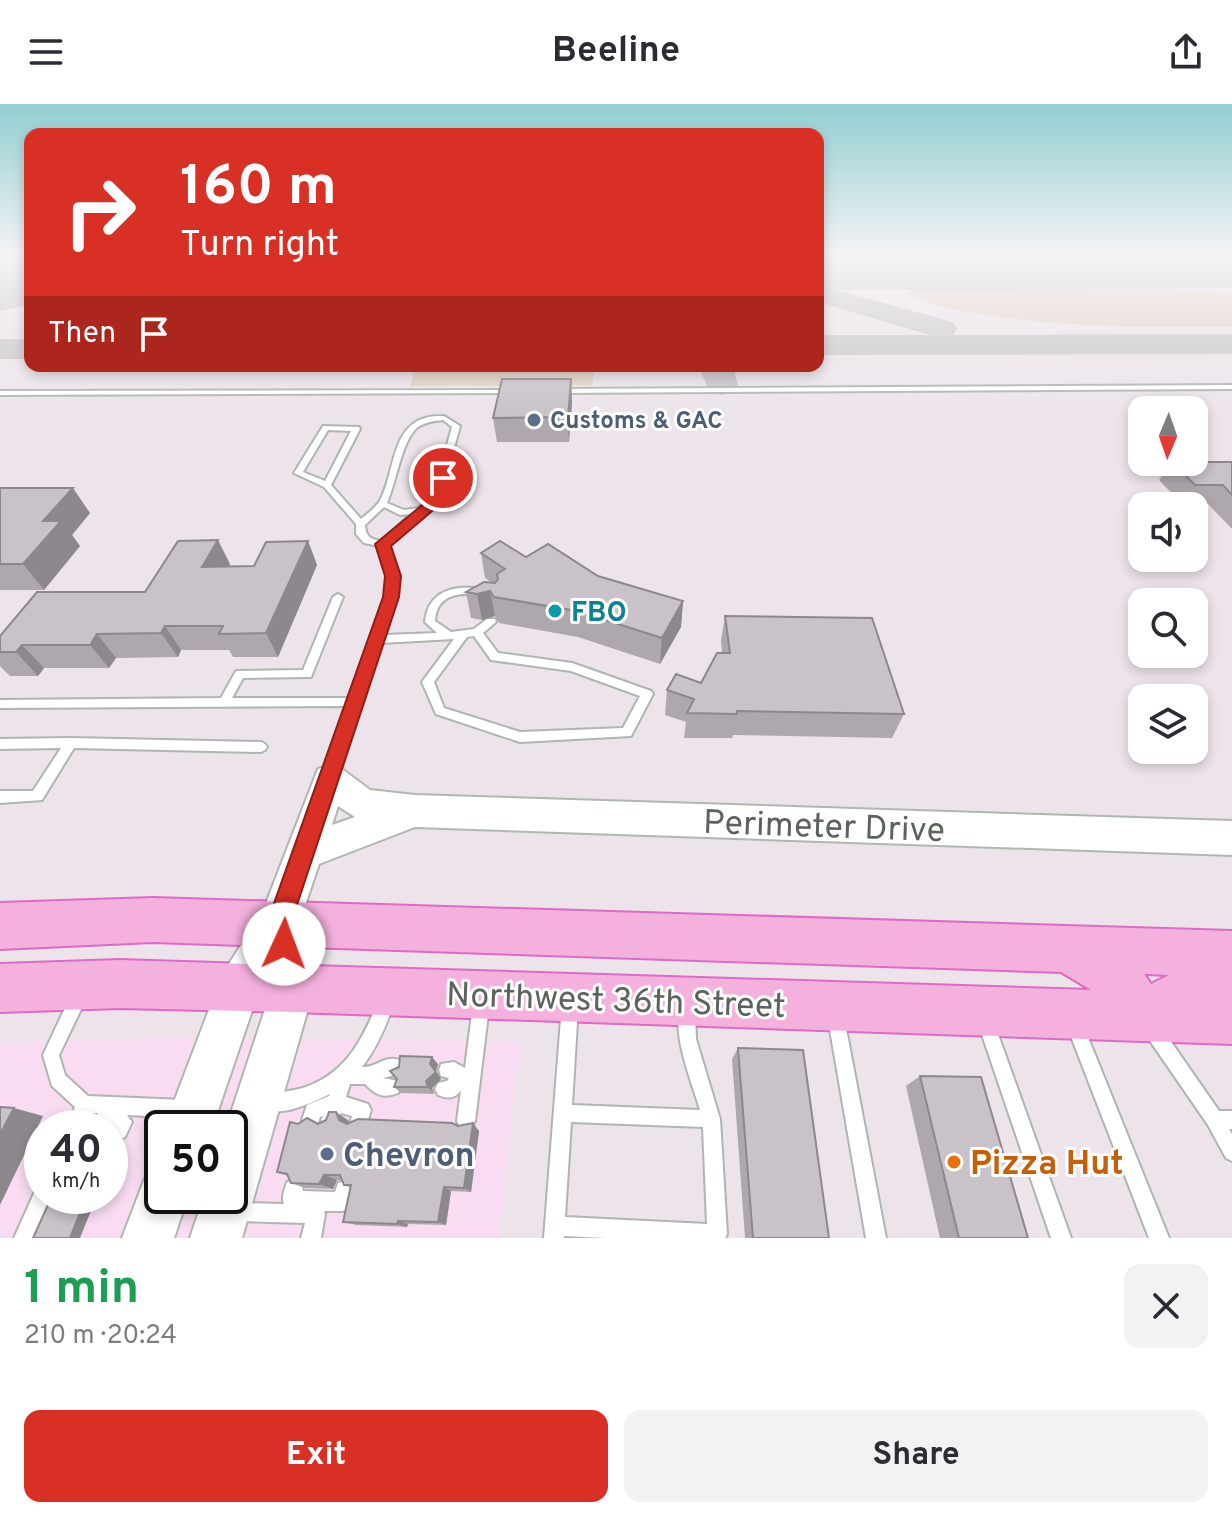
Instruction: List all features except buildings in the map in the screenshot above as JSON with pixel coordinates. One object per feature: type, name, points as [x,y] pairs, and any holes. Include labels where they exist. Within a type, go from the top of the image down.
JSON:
[{"type":"main road","points":[[0,926],[153,920],[1232,954]]},
{"type":"main road","points":[[1065,948],[1112,973],[1125,986],[1142,1015],[1188,992],[1221,980],[1232,980]]},
{"type":"main road","name":"Northwest 36th Street","points":[[10,994],[85,985],[293,988],[1232,1019]]},
{"type":"street","name":"Perimeter Drive","points":[[330,779],[362,804],[415,811],[1232,838]]},
{"type":"street","points":[[194,1110],[238,988],[279,923],[330,779]]},
{"type":"street","name":"Perimeter Drive","points":[[305,852],[354,831],[415,811]]},
{"type":"street","points":[[248,1134],[293,988],[279,923]]},
{"type":"street","points":[[148,1238],[157,1214]]},
{"type":"lane","points":[[545,391],[1232,387]]},
{"type":"lane","points":[[0,393],[514,391]]},
{"type":"lane","points":[[360,524],[383,504],[409,430],[421,419],[444,418],[453,421],[456,426],[437,496],[383,544]]},
{"type":"lane","points":[[327,485],[356,429],[326,428],[298,473],[327,485],[360,524],[361,534],[367,541],[383,544]]},
{"type":"lane","points":[[383,504],[403,513],[425,509]]},
{"type":"lane","points":[[330,779],[391,597],[393,576],[383,544]]},
{"type":"lane","points":[[456,635],[430,622],[430,612],[435,603],[444,595],[471,590],[492,598]]},
{"type":"lane","points":[[224,703],[240,674],[307,674],[338,597]]},
{"type":"lane","points":[[377,639],[477,632],[491,622]]},
{"type":"lane","points":[[456,635],[428,682],[440,711],[520,737],[627,733],[647,694],[572,667],[495,657],[477,632]]},
{"type":"lane","points":[[0,704],[355,702]]},
{"type":"lane","points":[[0,797],[37,796],[71,743]]},
{"type":"lane","points":[[0,744],[261,747]]},
{"type":"lane","points":[[85,985],[51,1055],[58,1080],[95,1110]]},
{"type":"lane","points":[[257,1104],[281,1103],[316,1095],[344,1075],[370,1045],[379,1027],[389,991]]},
{"type":"lane","points":[[444,1089],[451,1090],[460,1074],[483,994]]},
{"type":"lane","points":[[571,998],[555,1232],[717,1234],[711,1119],[688,1039],[687,1001]]},
{"type":"lane","points":[[834,1006],[876,1238]]},
{"type":"lane","points":[[983,1012],[1061,1238]]},
{"type":"lane","points":[[1071,1015],[1159,1238]]},
{"type":"lane","points":[[1142,1015],[1223,1119],[1232,1152]]},
{"type":"lane","points":[[344,1075],[369,1076],[385,1067],[397,1067]]},
{"type":"lane","points":[[460,1074],[466,1121]]},
{"type":"lane","points":[[332,1112],[344,1075]]},
{"type":"lane","points":[[369,1076],[381,1088],[392,1087]]},
{"type":"lane","points":[[82,1110],[85,1104]]},
{"type":"lane","points":[[311,1120],[313,1111],[362,1110],[360,1120]]},
{"type":"lane","points":[[563,1113],[711,1119]]},
{"type":"lane","points":[[294,1189],[292,1200],[342,1202],[345,1190]]},
{"type":"lane","points":[[248,1207],[311,1201]]},
{"type":"lane","points":[[311,1201],[316,1214],[311,1238]]},
{"type":"lane","points":[[24,1238],[35,1214]]},
{"type":"shaded area","points":[[949,308],[1232,308],[1232,327],[1102,326],[1038,322]]},
{"type":"shaded area","points":[[411,372],[594,372],[592,385],[410,386],[414,375]]},
{"type":"shaded area","points":[[182,1037],[521,1041],[499,1238],[0,1238],[0,1043]]},
{"type":"taxiway","points":[[869,308],[942,329]]},
{"type":"taxiway","points":[[824,345],[1232,344]]},
{"type":"taxiway","points":[[0,349],[24,349]]},
{"type":"taxiway","points":[[718,372],[721,385]]},
{"type":"place","name":"Customs & GAC","points":[[534,420]]},
{"type":"place","name":"FBO","points":[[555,611]]},
{"type":"place","name":"Chevron","points":[[327,1154]]},
{"type":"place","name":"Pizza Hut","points":[[954,1162]]},
{"type":"route","points":[[284,944],[279,923],[391,597],[393,576],[383,544],[433,503],[443,478]]}]
